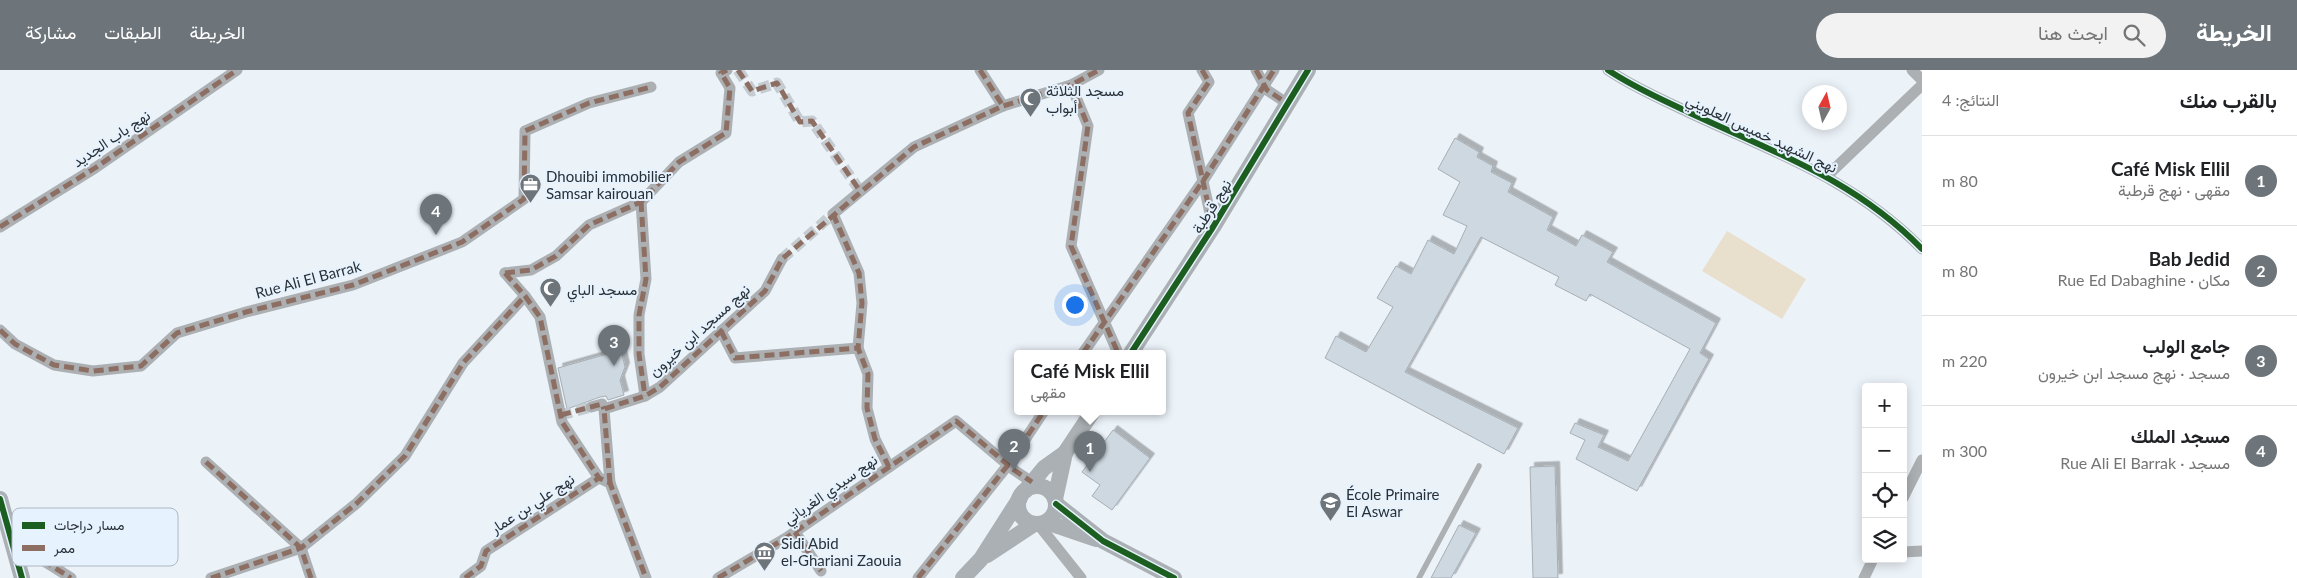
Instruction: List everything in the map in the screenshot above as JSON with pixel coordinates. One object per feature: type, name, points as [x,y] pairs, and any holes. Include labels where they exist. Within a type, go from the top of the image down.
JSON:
[{"type":"street","name":"نهج باب الجديد","points":[[0,227],[95,168],[237,70]]},
{"type":"street","points":[[610,483],[599,478],[562,422],[540,317],[525,296],[505,274],[531,270],[556,256],[589,225],[641,202],[679,162],[726,133],[730,88],[721,73],[727,70]]},
{"type":"street","points":[[980,70],[1003,106]]},
{"type":"street","points":[[889,467],[875,439],[867,408],[868,374],[858,348],[862,303],[859,273],[833,214],[914,147],[1003,106],[1071,85],[1099,70]]},
{"type":"street","points":[[1202,70],[1209,82],[1188,114],[1213,227]]},
{"type":"street","points":[[1256,70],[1267,90],[1288,104]]},
{"type":"street","points":[[1085,350],[1203,181],[1274,70]]},
{"type":"street","name":"نهج قرطبة","points":[[1133,350],[1213,227],[1308,70]]},
{"type":"street","name":"نهج الشهيد خميس العلويني","points":[[1608,70],[1625,82],[1658,98],[1827,176],[1861,196],[1922,248]]},
{"type":"street","points":[[1912,70],[1922,80]]},
{"type":"street","points":[[1071,85],[1084,111],[1088,126],[1071,246],[1117,350]]},
{"type":"street","points":[[1827,176],[1922,85]]},
{"type":"street","name":"Rue Ali El Barrak","points":[[0,330],[15,344],[54,365],[93,371],[142,366],[177,333],[246,312],[352,285],[462,242],[524,199],[525,131],[589,103],[651,87]]},
{"type":"street","points":[[641,202],[646,279],[639,315],[638,354],[644,396]]},
{"type":"street","name":"نهج مسجد ابن خيرون","points":[[604,409],[644,396],[660,387],[765,291],[782,259]]},
{"type":"street","points":[[211,578],[301,548],[357,503],[405,456],[463,363],[525,296]]},
{"type":"street","points":[[721,332],[734,358],[858,348]]},
{"type":"street","points":[[590,407],[602,404],[604,409],[610,483],[646,578]]},
{"type":"street","points":[[918,578],[1008,465],[1041,415]]},
{"type":"street","points":[[963,578],[981,559],[1025,490],[1044,468],[1065,453],[1090,415]]},
{"type":"street","name":"نهج سيدي الغرياني","points":[[718,578],[795,532],[956,421],[1008,465]]},
{"type":"street","points":[[981,559],[1040,523],[1055,511],[1065,453]]},
{"type":"street","points":[[1907,490],[1922,460]]},
{"type":"street","points":[[206,462],[301,548],[311,578]]},
{"type":"street","points":[[1008,465],[1025,490]]},
{"type":"street","name":"نهج علي بن عمار","points":[[465,578],[481,566],[486,551],[599,478]]},
{"type":"street","points":[[1025,490],[1038,486],[1052,492],[1056,501],[1103,541]]},
{"type":"street","points":[[1025,490],[1019,511],[1028,522],[1040,523],[1103,541],[1174,578]]},
{"type":"street","points":[[0,498],[12,540]]},
{"type":"street","points":[[1040,523],[1081,578]]},
{"type":"street","points":[[795,532],[821,572]]},
{"type":"street","points":[[1907,552],[1922,551]]},
{"type":"street","points":[[1864,578],[1871,563]]},
{"type":"street","points":[[52,566],[71,578]]},
{"type":"lane","points":[[1419,578],[1479,466]]},
{"type":"shaded area","points":[[1727,231],[1806,279],[1782,319],[1702,271]]},
{"type":"building","points":[[1455,138],[1479,152],[1477,157],[1493,166],[1491,172],[1512,183],[1508,192],[1553,217],[1547,230],[1576,246],[1582,235],[1613,252],[1607,262],[1716,323],[1700,353],[1709,359],[1637,491],[1576,459],[1585,440],[1570,433],[1575,423],[1604,435],[1598,447],[1628,461],[1690,349],[1590,294],[1586,301],[1555,285],[1559,277],[1481,237],[1405,372],[1518,428],[1504,454],[1325,358],[1336,336],[1366,352],[1393,307],[1377,298],[1396,266],[1411,274],[1428,240],[1454,254],[1467,226],[1443,215],[1460,182],[1438,169]]},
{"type":"building","points":[[621,350],[625,367],[620,380],[624,395],[608,400],[606,396],[600,397],[567,409],[558,368]]},
{"type":"building","points":[[1113,430],[1150,458],[1112,510],[1092,496],[1100,485],[1082,472]]},
{"type":"building","points":[[1555,466],[1558,578],[1533,578],[1530,467]]},
{"type":"building","points":[[1459,525],[1476,533],[1451,578],[1431,578]]},
{"type":"tunnel","points":[[738,70],[752,91],[777,83],[800,122],[812,121],[860,191]]},
{"type":"tunnel","points":[[782,259],[833,214]]},
{"type":"tunnel","points":[[561,415],[591,407]]},
{"type":"marked path","points":[[0,227],[95,168],[237,70]]},
{"type":"marked path","points":[[505,273],[531,270],[556,256],[589,225],[641,202],[679,162],[726,133],[730,88],[721,73],[727,70]]},
{"type":"marked path","points":[[738,70],[752,91],[777,83],[800,122],[812,121],[860,191]]},
{"type":"marked path","points":[[980,70],[1003,106]]},
{"type":"marked path","points":[[610,483],[604,409],[645,396],[660,387],[765,291],[782,259],[914,147],[1003,106],[1071,85],[1099,70]]},
{"type":"marked path","points":[[1202,70],[1209,82],[1188,113],[1213,227]]},
{"type":"marked path","points":[[1256,70],[1267,90],[1288,104]]},
{"type":"marked path","points":[[1085,350],[1203,181],[1274,70]]},
{"type":"marked path","points":[[1071,85],[1088,126],[1071,246],[1117,350]]},
{"type":"marked path","points":[[0,330],[15,344],[54,365],[93,371],[141,366],[177,333],[246,312],[353,285],[462,242],[524,199],[525,131],[589,103],[651,87]]},
{"type":"marked path","points":[[641,202],[646,279],[639,315],[639,354],[645,396]]},
{"type":"marked path","points":[[833,214],[859,273],[862,303],[858,348]]},
{"type":"marked path","points":[[505,273],[540,317],[562,422],[599,478],[610,483],[646,578]]},
{"type":"marked path","points":[[211,578],[301,548],[357,503],[405,456],[463,363],[525,296]]},
{"type":"marked path","points":[[721,331],[735,358],[858,348],[868,374],[867,408],[875,439],[889,467]]},
{"type":"marked path","points":[[561,415],[602,404],[604,409]]},
{"type":"marked path","points":[[918,578],[1008,465],[1041,415]]},
{"type":"marked path","points":[[718,578],[786,538],[956,421],[1014,470],[1032,482]]},
{"type":"marked path","points":[[206,462],[301,548],[311,578]]},
{"type":"marked path","points":[[465,578],[481,566],[486,551],[599,478]]},
{"type":"marked path","points":[[795,532],[821,571]]},
{"type":"marked path","points":[[52,566],[71,578]]},
{"type":"cycle path","points":[[1133,350],[1213,227],[1308,70]]},
{"type":"cycle path","points":[[1608,70],[1647,92],[1781,154],[1840,185],[1896,225],[1922,249]]},
{"type":"cycle path","points":[[0,499],[12,542]]},
{"type":"cycle path","points":[[1056,504],[1103,541],[1174,578]]},
{"type":"cycle path","points":[[19,566],[22,578]]},
{"type":"place","name":"مسجد الثلاثة أبواب","points":[[1030,118]]},
{"type":"place","name":"Dhouibi immobilier Samsar kairouan","points":[[530,204]]},
{"type":"place","name":"مسجد الملك","points":[[436,235]]},
{"type":"place","name":"مسجد الباي","points":[[551,308]]},
{"type":"place","name":"جامع الولب","points":[[614,366]]},
{"type":"place","name":"Bab Jedid","points":[[1014,470]]},
{"type":"place","name":"Café Misk Ellil","points":[[1090,472]]},
{"type":"place","name":"École Primaire El Aswar","points":[[1330,522]]},
{"type":"place","name":"Sidi Abid el-Ghariani Zaouia","points":[[765,571]]}]
